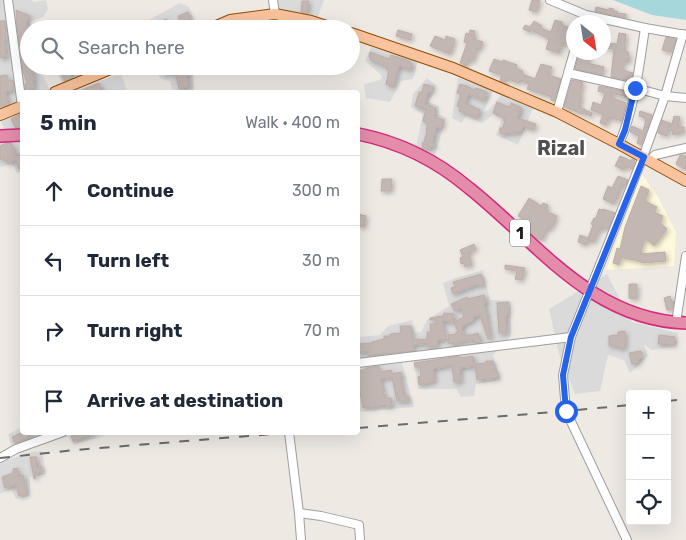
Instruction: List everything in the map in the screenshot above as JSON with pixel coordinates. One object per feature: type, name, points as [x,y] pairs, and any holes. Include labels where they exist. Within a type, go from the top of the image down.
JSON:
[{"type":"highway","name":"1","points":[[360,135],[388,142],[410,151],[443,169],[469,188],[569,277],[590,292],[636,314],[652,319],[681,323]]},
{"type":"highway","points":[[0,136],[20,136]]},
{"type":"main road","points":[[230,20],[275,14],[306,20]]},
{"type":"main road","points":[[360,36],[453,68],[557,112],[686,181]]},
{"type":"main road","points":[[60,90],[96,75]]},
{"type":"main road","points":[[0,116],[20,107]]},
{"type":"street","points":[[8,0],[20,91]]},
{"type":"street","points":[[273,0],[275,14]]},
{"type":"street","points":[[550,0],[577,15]]},
{"type":"street","points":[[611,23],[685,34],[664,96],[646,159],[571,337],[563,375],[566,411],[627,540]]},
{"type":"street","points":[[619,144],[625,130],[635,88],[645,28]]},
{"type":"street","points":[[557,112],[572,60]]},
{"type":"street","points":[[568,73],[664,96],[686,98]]},
{"type":"street","points":[[646,159],[655,154],[686,148]]},
{"type":"street","points":[[681,323],[686,256]]},
{"type":"street","points":[[360,363],[571,337]]},
{"type":"street","points":[[0,458],[16,449],[55,435]]},
{"type":"street","points":[[289,435],[301,540]]},
{"type":"street","points":[[299,513],[359,525],[360,540]]},
{"type":"shaded area","points":[[0,0],[32,0],[33,2],[46,0],[48,9],[43,17],[35,20],[20,20],[20,75],[43,75],[50,90],[20,90],[20,104],[0,114]]},
{"type":"shaded area","points":[[274,0],[324,0],[317,19],[276,10]]},
{"type":"shaded area","points":[[180,3],[189,7],[194,20],[149,20]]},
{"type":"shaded area","points":[[371,47],[418,61],[413,79],[401,81],[390,102],[366,98],[364,84],[380,80],[382,76],[365,61]]},
{"type":"shaded area","points":[[58,75],[83,75],[64,85]]},
{"type":"shaded area","points":[[116,75],[122,75],[126,90],[76,90]]},
{"type":"shaded area","points":[[158,75],[193,75],[194,90],[172,90],[170,81],[161,79]]},
{"type":"shaded area","points":[[427,78],[437,86],[429,102],[439,106],[438,114],[446,118],[435,155],[416,147],[423,114],[411,107],[413,94]]},
{"type":"shaded area","points":[[458,78],[494,89],[484,111],[489,110],[501,95],[533,108],[518,145],[496,135],[502,118],[493,115],[482,123],[466,116],[462,123],[452,118]]},
{"type":"shaded area","points":[[20,112],[20,132],[6,132],[0,120]]},
{"type":"shaded area","points":[[0,143],[20,143],[20,172],[17,173],[12,164],[0,167]]},
{"type":"shaded area","points":[[642,174],[658,197],[676,232],[674,266],[606,270]]},
{"type":"shaded area","points":[[483,270],[490,300],[511,301],[511,336],[493,355],[501,380],[476,384],[474,396],[461,397],[456,389],[419,389],[412,355],[360,361],[360,337],[380,335],[388,326],[412,320],[415,333],[421,332],[427,320],[449,306],[443,283]]},
{"type":"shaded area","points":[[607,274],[632,322],[678,333],[677,346],[652,350],[644,344],[648,356],[630,373],[624,360],[608,355],[600,391],[575,394],[559,354],[549,309]]},
{"type":"shaded area","points":[[402,363],[414,407],[360,412],[360,367]]},
{"type":"shaded area","points":[[20,428],[20,435],[104,436],[74,444],[68,437],[12,448],[8,434]]},
{"type":"shaded area","points":[[42,451],[46,474],[30,477],[30,496],[16,499],[11,489],[0,494],[0,463],[30,452]]},
{"type":"water","points":[[613,0],[686,0],[686,20],[652,15]]},
{"type":"building","points":[[532,0],[540,0],[536,12],[529,10]]},
{"type":"building","points":[[302,1],[309,1],[307,13],[301,12]]},
{"type":"building","points":[[596,7],[609,10],[609,8],[614,9],[613,11],[617,11],[617,13],[626,14],[626,18],[595,11]]},
{"type":"building","points":[[16,10],[30,16],[28,20],[20,20],[20,49],[16,19]]},
{"type":"building","points":[[188,12],[191,20],[179,20],[178,16]]},
{"type":"building","points":[[555,20],[562,22],[562,25],[566,26],[566,44],[562,43],[559,53],[546,49],[549,39],[531,30],[530,32],[523,29],[525,25],[530,27],[534,21],[542,26],[541,28],[551,32]]},
{"type":"building","points":[[0,21],[5,21],[7,57],[0,58]]},
{"type":"building","points":[[398,30],[412,34],[410,40],[396,36]]},
{"type":"building","points":[[470,30],[475,31],[474,39],[483,42],[480,49],[477,48],[473,61],[468,60],[466,66],[460,63],[467,43],[464,42],[466,33],[469,34]]},
{"type":"building","points":[[619,33],[626,34],[624,51],[628,52],[630,61],[623,62],[623,70],[633,73],[631,81],[611,77],[614,49],[611,49],[611,43],[617,44]]},
{"type":"building","points":[[435,36],[445,40],[446,36],[455,39],[450,54],[430,46]]},
{"type":"building","points":[[666,37],[676,39],[671,52],[662,50]]},
{"type":"building","points":[[370,52],[389,59],[391,55],[407,60],[411,62],[411,70],[399,66],[393,87],[386,84],[389,70],[386,69],[387,67],[370,60]]},
{"type":"building","points":[[494,59],[517,65],[516,68],[523,71],[522,74],[535,79],[541,64],[552,67],[548,75],[561,79],[554,101],[551,100],[552,97],[527,89],[529,84],[520,80],[519,83],[506,78],[505,82],[500,81],[502,75],[489,71]]},
{"type":"building","points":[[577,60],[588,60],[587,63],[604,67],[602,75],[575,69]]},
{"type":"building","points":[[7,75],[8,81],[13,80],[14,90],[5,92],[9,103],[0,107],[0,76]]},
{"type":"building","points":[[24,75],[34,75],[35,88],[26,90],[25,84],[27,84]]},
{"type":"building","points":[[62,75],[70,75],[72,78],[65,81]]},
{"type":"building","points":[[176,75],[189,75],[187,76],[190,86],[179,89]]},
{"type":"building","points":[[572,80],[583,82],[579,107],[592,113],[591,116],[564,107]]},
{"type":"building","points":[[99,83],[102,90],[82,90]]},
{"type":"building","points":[[424,84],[434,87],[431,93],[428,92],[425,104],[436,108],[434,117],[444,120],[441,129],[437,127],[434,135],[434,147],[423,149],[422,143],[424,142],[428,124],[423,121],[426,109],[415,106],[419,92],[422,92]]},
{"type":"building","points":[[460,84],[474,90],[476,88],[487,92],[484,101],[469,94],[465,103],[480,110],[477,118],[459,111],[460,107],[457,106],[461,94],[457,93]]},
{"type":"building","points":[[599,86],[629,92],[628,97],[611,93],[610,97],[626,103],[622,121],[609,117],[606,125],[600,123],[603,114],[591,110],[593,102],[601,105],[605,93],[598,91]]},
{"type":"building","points":[[497,102],[509,107],[511,103],[522,108],[517,118],[536,124],[534,130],[523,127],[521,132],[500,134],[500,128],[503,128],[505,118],[493,113]]},
{"type":"building","points":[[640,111],[652,115],[641,145],[637,143],[639,136],[630,132],[632,126],[643,131],[646,120],[639,116]]},
{"type":"building","points":[[20,114],[20,127],[16,128],[11,119]]},
{"type":"building","points":[[674,116],[680,117],[678,127],[684,127],[684,132],[673,135],[670,124],[667,136],[658,133],[662,120],[672,124]]},
{"type":"building","points":[[11,143],[17,156],[20,154],[20,168],[15,160],[8,164],[4,158],[0,160],[0,146]]},
{"type":"building","points":[[680,155],[686,156],[686,170],[676,164]]},
{"type":"building","points":[[620,156],[635,161],[632,169],[626,166],[624,170],[615,166]]},
{"type":"building","points":[[618,176],[628,180],[626,185],[623,184],[614,204],[603,199],[608,186],[612,188]]},
{"type":"building","points":[[382,179],[392,179],[391,191],[381,191]]},
{"type":"building","points":[[641,186],[649,190],[645,201],[657,207],[654,212],[663,216],[660,223],[667,229],[654,246],[645,238],[640,254],[665,252],[666,261],[644,263],[621,257],[619,265],[613,263],[617,248],[620,249],[625,227]]},
{"type":"building","points":[[529,198],[541,206],[543,203],[548,205],[546,211],[557,216],[551,229],[547,228],[542,240],[536,238],[529,231],[532,224],[518,216]]},
{"type":"building","points":[[599,209],[615,213],[608,230],[602,227],[601,230],[599,229],[594,242],[588,240],[586,245],[578,242],[580,235],[588,238],[593,225],[591,224],[594,218],[596,218]]},
{"type":"building","points":[[360,214],[366,216],[364,227],[360,226]]},
{"type":"building","points":[[474,244],[476,249],[468,253],[472,265],[465,267],[464,263],[461,264],[460,258],[463,257],[460,250]]},
{"type":"building","points":[[505,265],[525,268],[522,280],[515,279],[517,271],[505,269]]},
{"type":"building","points":[[481,274],[484,284],[479,286],[478,284],[453,294],[451,288],[455,287],[453,282]]},
{"type":"building","points":[[629,284],[637,284],[637,299],[629,298]]},
{"type":"building","points":[[484,295],[487,303],[484,304],[491,338],[488,339],[480,315],[473,317],[474,320],[462,326],[463,335],[478,333],[481,342],[474,343],[473,340],[464,340],[464,342],[449,344],[448,335],[458,332],[454,322],[464,317],[461,308],[455,311],[451,304],[467,297],[468,299]]},
{"type":"building","points":[[670,296],[672,302],[674,301],[672,309],[667,310],[664,298]]},
{"type":"building","points":[[508,302],[508,315],[506,316],[507,333],[499,333],[497,303]]},
{"type":"building","points":[[444,313],[454,314],[453,322],[442,321],[446,339],[437,341],[437,347],[427,347],[427,343],[413,345],[413,351],[385,354],[385,352],[368,356],[368,351],[360,353],[360,344],[372,343],[384,339],[384,336],[401,333],[400,326],[411,326],[412,339],[427,339],[427,332],[431,332],[430,324],[437,324],[436,320],[430,320],[430,318],[443,316]]},
{"type":"building","points":[[625,331],[625,348],[609,346],[609,336],[618,335],[618,332]]},
{"type":"building","points":[[659,335],[675,337],[674,345],[658,344]]},
{"type":"building","points":[[641,351],[642,358],[638,359],[639,363],[632,364],[629,353]]},
{"type":"building","points":[[459,356],[459,358],[473,356],[474,366],[460,368],[461,382],[454,382],[452,365],[433,369],[435,381],[419,385],[420,367],[415,367],[414,363]]},
{"type":"building","points":[[486,361],[493,361],[494,371],[497,370],[498,378],[477,380],[475,364],[486,363]]},
{"type":"building","points":[[379,366],[380,372],[391,370],[392,374],[401,372],[402,377],[400,377],[404,396],[408,396],[409,401],[397,401],[392,377],[380,379],[385,398],[391,398],[392,406],[363,408],[360,392],[360,370]]},
{"type":"building","points":[[20,433],[20,435],[31,435],[28,436],[29,438],[15,443],[12,437]]},
{"type":"building","points":[[73,435],[90,435],[73,441],[71,436]]},
{"type":"building","points":[[30,457],[37,457],[36,467],[41,466],[42,472],[36,473],[36,478],[34,479]]},
{"type":"building","points":[[18,468],[18,476],[23,475],[27,494],[19,496],[16,485],[5,488],[2,477],[13,473],[13,469]]},
{"type":"railway","points":[[671,401],[686,399]]},
{"type":"railway","points":[[360,428],[626,405]]},
{"type":"railway","points":[[0,458],[261,435]]},
{"type":"district","name":"Rizal","points":[[561,148]]},
{"type":"route","points":[[566,411],[563,375],[571,337],[644,157],[619,144],[625,130],[635,88]]}]
